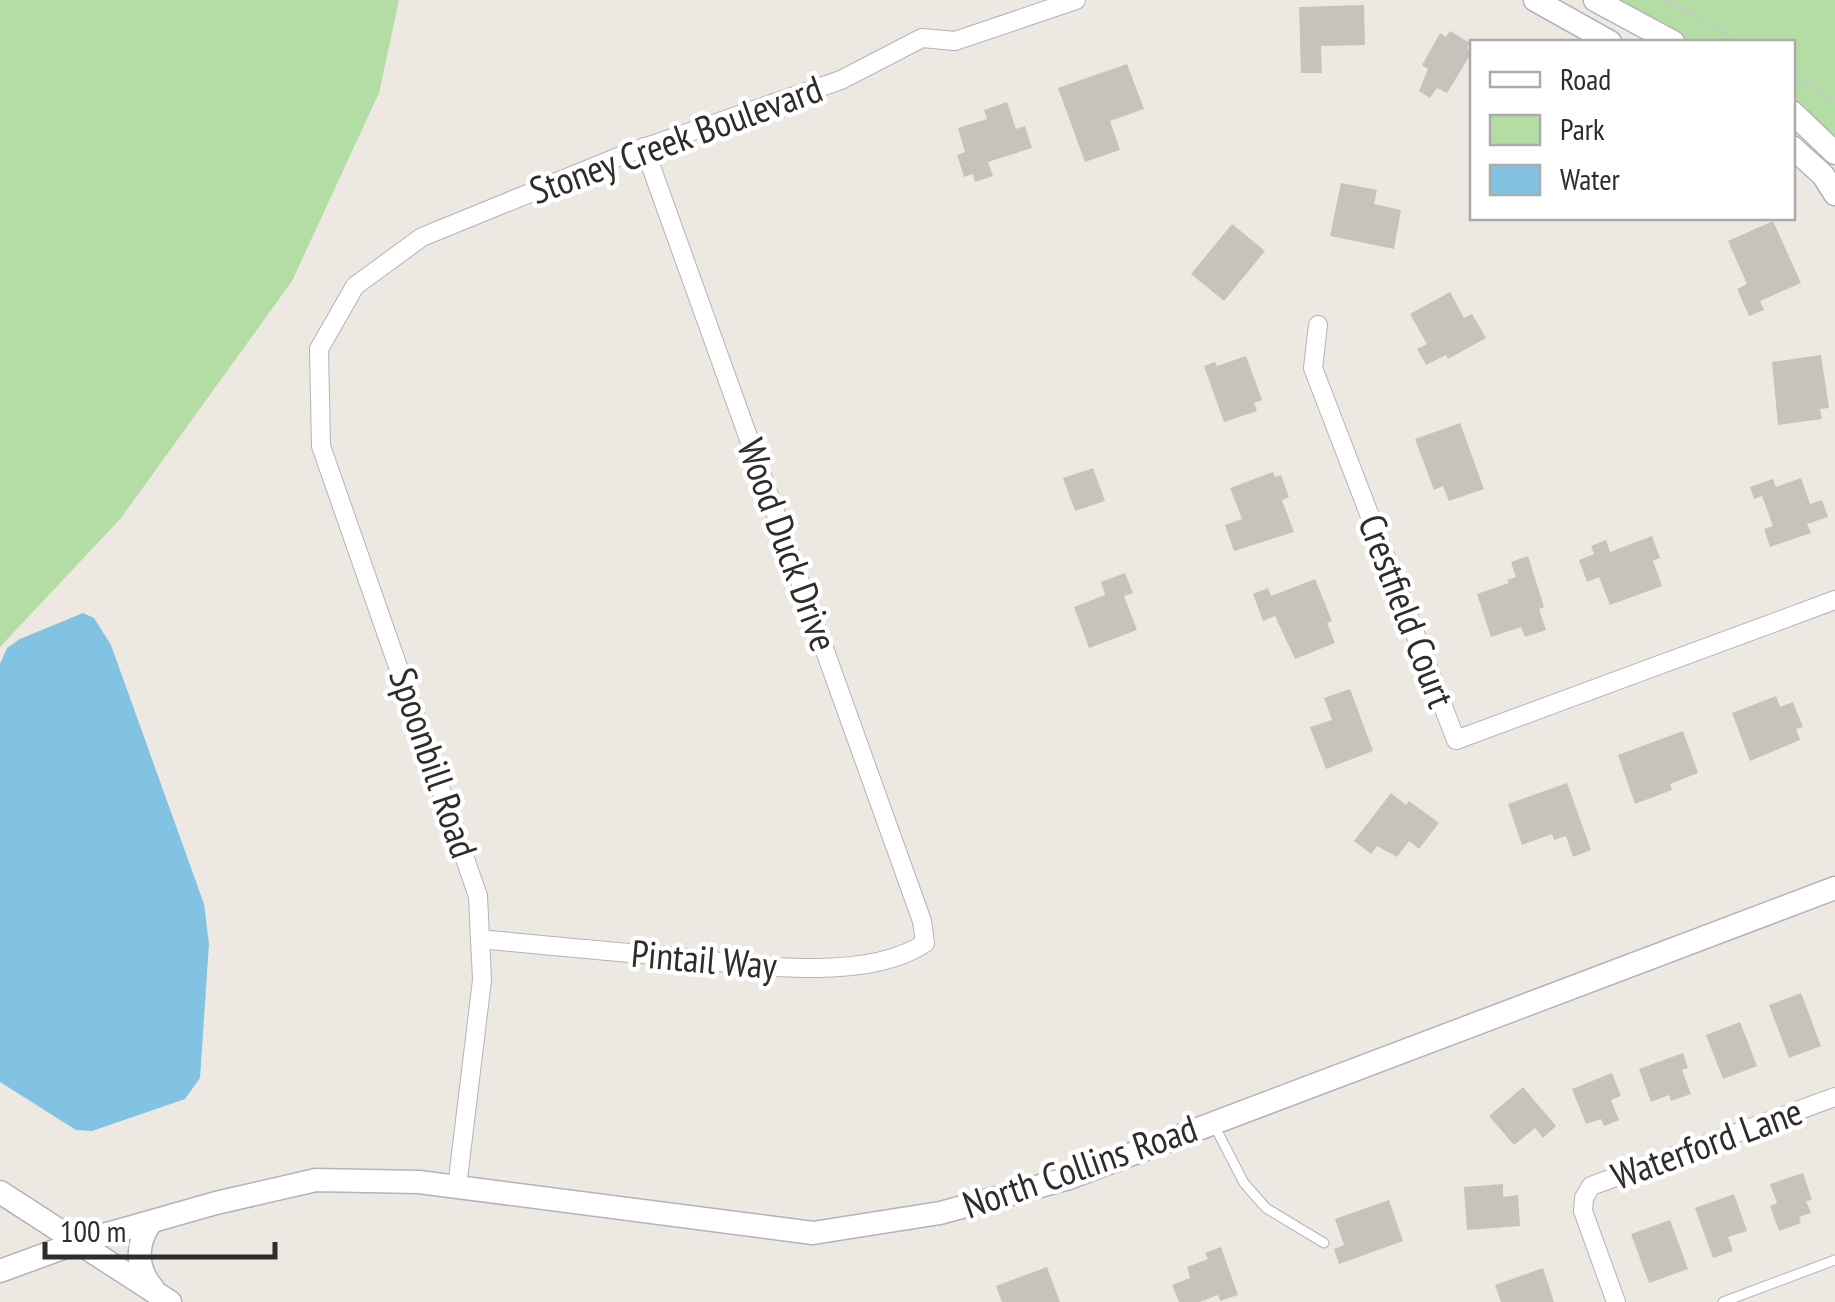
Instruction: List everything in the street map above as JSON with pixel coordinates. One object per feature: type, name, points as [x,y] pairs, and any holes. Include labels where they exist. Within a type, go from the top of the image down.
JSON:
[{"type":"street","name":"Stoney Creek Boulevard","points":[[318,348],[355,286],[422,237],[644,147],[841,80],[922,38],[955,41],[1076,0]]},
{"type":"street","points":[[1535,0],[1606,40]]},
{"type":"street","points":[[1595,0],[1669,40]]},
{"type":"street","points":[[1795,115],[1835,152]]},
{"type":"street","name":"Wood Duck Drive","points":[[644,147],[916,902],[924,943]]},
{"type":"street","points":[[1795,150],[1823,175],[1835,194]]},
{"type":"street","name":"Crestfield Court","points":[[1318,326],[1313,368],[1456,740],[1835,600]]},
{"type":"street","name":"Spoonbill Road","points":[[318,348],[321,446],[478,896],[482,980],[457,1186]]},
{"type":"street","name":"North Collins Road","points":[[0,1270],[79,1242],[316,1180],[457,1186],[813,1232],[940,1214],[1066,1179],[1835,888]]},
{"type":"street","name":"Pintail Way","points":[[480,939],[798,968],[860,964],[909,954],[924,943]]},
{"type":"street","name":"Waterford Lane","points":[[1616,1302],[1582,1211],[1591,1186],[1835,1097]]},
{"type":"street","points":[[0,1192],[165,1299]]},
{"type":"street","points":[[151,1222],[142,1238],[139,1256],[143,1274],[165,1299]]},
{"type":"lane","points":[[1212,1122],[1244,1182],[1266,1208],[1324,1243]]},
{"type":"lane","points":[[1723,1302],[1835,1260]]},
{"type":"path","points":[[1667,0],[1737,40]]},
{"type":"path","points":[[1795,79],[1835,100]]},
{"type":"green space","points":[[0,0],[399,0],[379,93],[292,281],[121,518],[0,647]]},
{"type":"green space","points":[[1606,0],[1835,0],[1835,144],[1795,109],[1795,40],[1681,40]]},
{"type":"water","points":[[83,613],[94,618],[111,645],[204,904],[209,944],[200,1078],[185,1099],[92,1131],[76,1130],[0,1082],[0,664],[7,648],[20,639]]},
{"type":"building","points":[[1364,5],[1365,45],[1321,46],[1322,73],[1301,73],[1299,7]]},
{"type":"building","points":[[1450,31],[1470,43],[1467,48],[1470,55],[1447,93],[1437,88],[1430,98],[1419,91],[1428,69],[1422,65],[1440,33],[1446,37]]},
{"type":"building","points":[[1127,64],[1144,109],[1110,121],[1120,150],[1085,162],[1058,88]]},
{"type":"building","points":[[1007,102],[1016,129],[1025,126],[1032,148],[988,162],[993,176],[975,182],[973,174],[964,177],[957,155],[965,152],[958,128],[987,119],[984,110]]},
{"type":"building","points":[[1341,183],[1377,190],[1374,204],[1401,210],[1394,249],[1330,236]]},
{"type":"building","points":[[1773,221],[1801,283],[1760,301],[1764,310],[1749,316],[1737,289],[1747,284],[1728,241]]},
{"type":"building","points":[[1232,224],[1265,251],[1224,301],[1191,274]]},
{"type":"building","points":[[1450,292],[1464,318],[1472,314],[1486,338],[1448,359],[1446,355],[1426,365],[1417,349],[1427,344],[1410,314]]},
{"type":"building","points":[[1821,355],[1829,408],[1820,409],[1822,419],[1778,425],[1772,362]]},
{"type":"building","points":[[1246,356],[1262,400],[1254,403],[1257,411],[1224,422],[1204,366],[1215,362],[1217,366]]},
{"type":"building","points":[[1460,423],[1484,489],[1449,501],[1443,486],[1434,490],[1415,439]]},
{"type":"building","points":[[1093,468],[1105,501],[1075,511],[1063,478]]},
{"type":"building","points":[[1273,472],[1275,477],[1281,475],[1289,497],[1282,500],[1294,532],[1234,551],[1225,525],[1242,519],[1230,488]]},
{"type":"building","points":[[1801,478],[1810,504],[1822,500],[1828,517],[1807,524],[1811,533],[1770,547],[1764,529],[1773,526],[1762,496],[1754,499],[1750,487],[1773,479],[1776,487]]},
{"type":"building","points":[[1652,536],[1660,558],[1653,561],[1662,586],[1610,605],[1599,577],[1587,582],[1579,560],[1594,554],[1591,546],[1606,540],[1610,552]]},
{"type":"building","points":[[1528,556],[1544,607],[1539,609],[1546,630],[1525,637],[1521,627],[1491,637],[1477,594],[1509,583],[1507,580],[1516,577],[1511,562]]},
{"type":"building","points":[[1125,573],[1133,593],[1124,596],[1137,630],[1089,648],[1074,607],[1105,595],[1101,582]]},
{"type":"building","points":[[1315,579],[1332,621],[1327,623],[1335,643],[1295,659],[1275,616],[1263,621],[1253,594],[1268,588],[1271,596]]},
{"type":"building","points":[[1350,689],[1373,751],[1326,769],[1310,727],[1332,720],[1324,698]]},
{"type":"building","points":[[1776,696],[1780,707],[1793,702],[1803,727],[1796,729],[1800,740],[1750,761],[1732,713]]},
{"type":"building","points":[[1683,731],[1698,773],[1670,784],[1672,790],[1635,804],[1618,755]]},
{"type":"building","points":[[1567,783],[1591,850],[1573,857],[1566,836],[1554,840],[1552,834],[1522,845],[1508,804]]},
{"type":"building","points":[[1391,793],[1439,823],[1419,849],[1409,841],[1397,857],[1377,846],[1371,854],[1354,841]]},
{"type":"building","points":[[1801,993],[1821,1046],[1789,1058],[1769,1005]]},
{"type":"building","points":[[1740,1022],[1757,1066],[1723,1079],[1706,1035]]},
{"type":"building","points":[[1683,1053],[1688,1068],[1682,1070],[1691,1094],[1671,1101],[1669,1095],[1651,1102],[1639,1069]]},
{"type":"building","points":[[1612,1073],[1621,1096],[1611,1100],[1619,1120],[1604,1126],[1601,1119],[1586,1124],[1572,1089]]},
{"type":"building","points":[[1523,1087],[1556,1126],[1543,1138],[1535,1128],[1514,1145],[1489,1116]]},
{"type":"building","points":[[1803,1173],[1812,1200],[1806,1201],[1811,1213],[1799,1217],[1801,1223],[1779,1231],[1770,1206],[1777,1203],[1770,1184]]},
{"type":"building","points":[[1503,1184],[1503,1197],[1518,1195],[1520,1226],[1467,1230],[1464,1187]]},
{"type":"building","points":[[1734,1194],[1747,1231],[1728,1237],[1733,1251],[1713,1258],[1695,1208]]},
{"type":"building","points":[[1389,1200],[1403,1241],[1339,1264],[1334,1249],[1344,1245],[1335,1219]]},
{"type":"building","points":[[1670,1220],[1688,1269],[1649,1283],[1631,1234]]},
{"type":"building","points":[[1221,1247],[1238,1295],[1220,1301],[1218,1295],[1200,1302],[1179,1302],[1172,1285],[1190,1278],[1187,1267],[1208,1259],[1205,1253]]},
{"type":"building","points":[[1047,1267],[1060,1302],[1002,1302],[996,1286]]},
{"type":"building","points":[[1543,1268],[1554,1302],[1501,1302],[1495,1285]]}]
